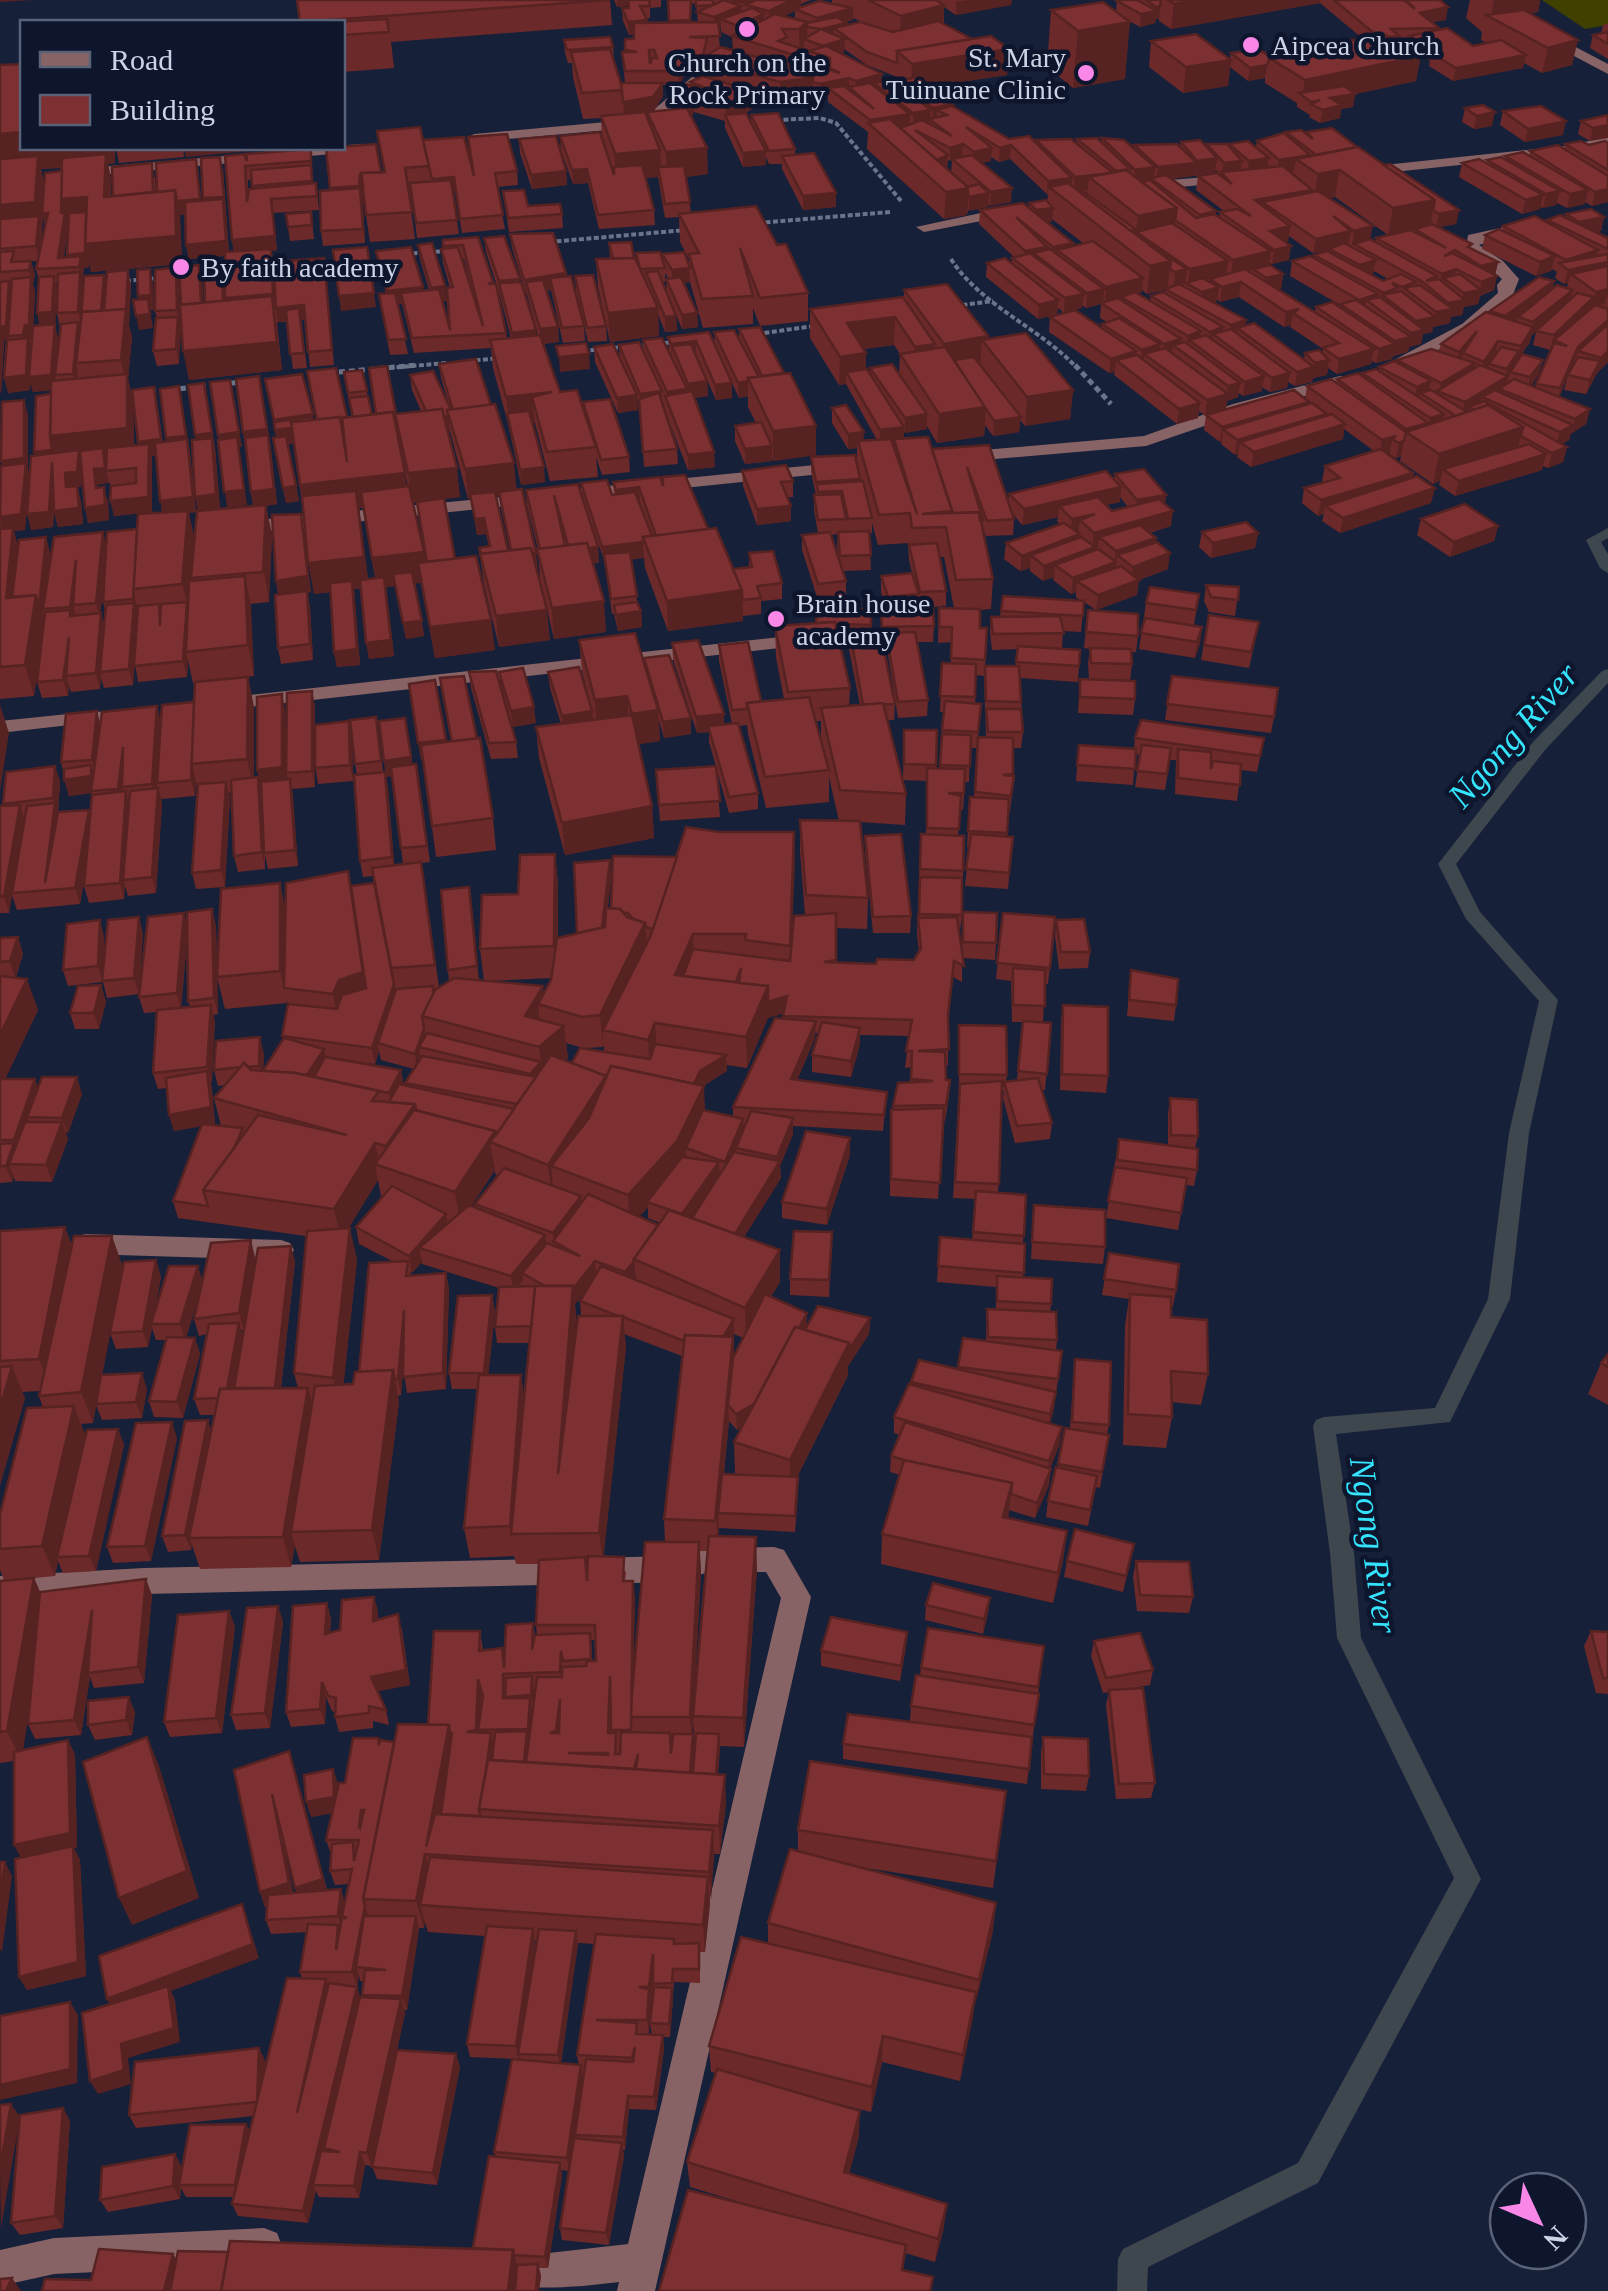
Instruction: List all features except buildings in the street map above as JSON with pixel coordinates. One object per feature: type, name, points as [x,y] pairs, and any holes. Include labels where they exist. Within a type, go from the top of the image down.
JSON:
[{"type":"street","points":[[1526,23],[1608,70]]},
{"type":"street","points":[[466,139],[658,122],[656,116],[712,68]]},
{"type":"street","points":[[1345,173],[1565,150],[1608,141]]},
{"type":"street","points":[[345,149],[371,147]]},
{"type":"street","points":[[59,174],[336,150]]},
{"type":"street","points":[[1130,189],[1254,176]]},
{"type":"street","points":[[924,227],[1039,206]]},
{"type":"street","points":[[938,459],[1146,442],[1239,408],[1420,356],[1468,327],[1506,294],[1510,279],[1497,264],[1471,246],[1473,238],[1536,227]]},
{"type":"street","points":[[256,526],[862,466]]},
{"type":"street","points":[[197,707],[808,640]]},
{"type":"street","points":[[0,727],[118,715]]},
{"type":"street","points":[[51,1243],[281,1250]]},
{"type":"street","points":[[0,1589],[144,1581],[676,1569],[708,1560],[774,1559],[796,1597],[640,2276],[474,2268]]},
{"type":"street","points":[[0,2268],[54,2256],[292,2248]]},
{"type":"path","points":[[751,224],[890,212]]},
{"type":"path","points":[[534,243],[692,229]]},
{"type":"path","points":[[396,255],[455,250]]},
{"type":"path","points":[[127,281],[242,270]]},
{"type":"path","points":[[938,308],[993,301]]},
{"type":"path","points":[[752,334],[826,324]]},
{"type":"path","points":[[583,351],[678,342]]},
{"type":"path","points":[[311,375],[508,358]]},
{"type":"path","points":[[136,393],[252,381]]},
{"type":"shaded area","points":[[1542,0],[1608,0],[1608,25],[1585,29]]},
{"type":"waterway","name":"Ngong River","points":[[1608,532],[1593,540],[1608,568]]},
{"type":"waterway","name":"Ngong River","points":[[1132,2291],[1133,2259],[1308,2173],[1468,1879],[1349,1638],[1342,1553],[1324,1426],[1442,1416],[1499,1299],[1519,1133],[1549,1000],[1472,915],[1447,864],[1539,746],[1608,674]]},
{"type":"place","name":"Church on the Rock Primary","points":[[747,29]]},
{"type":"place","name":"Aipcea Church","points":[[1251,45]]},
{"type":"place","name":"St. Mary Tuinuane Clinic","points":[[1086,73]]},
{"type":"place","name":"By faith academy","points":[[181,267]]},
{"type":"place","name":"Brain house academy","points":[[776,619]]}]
